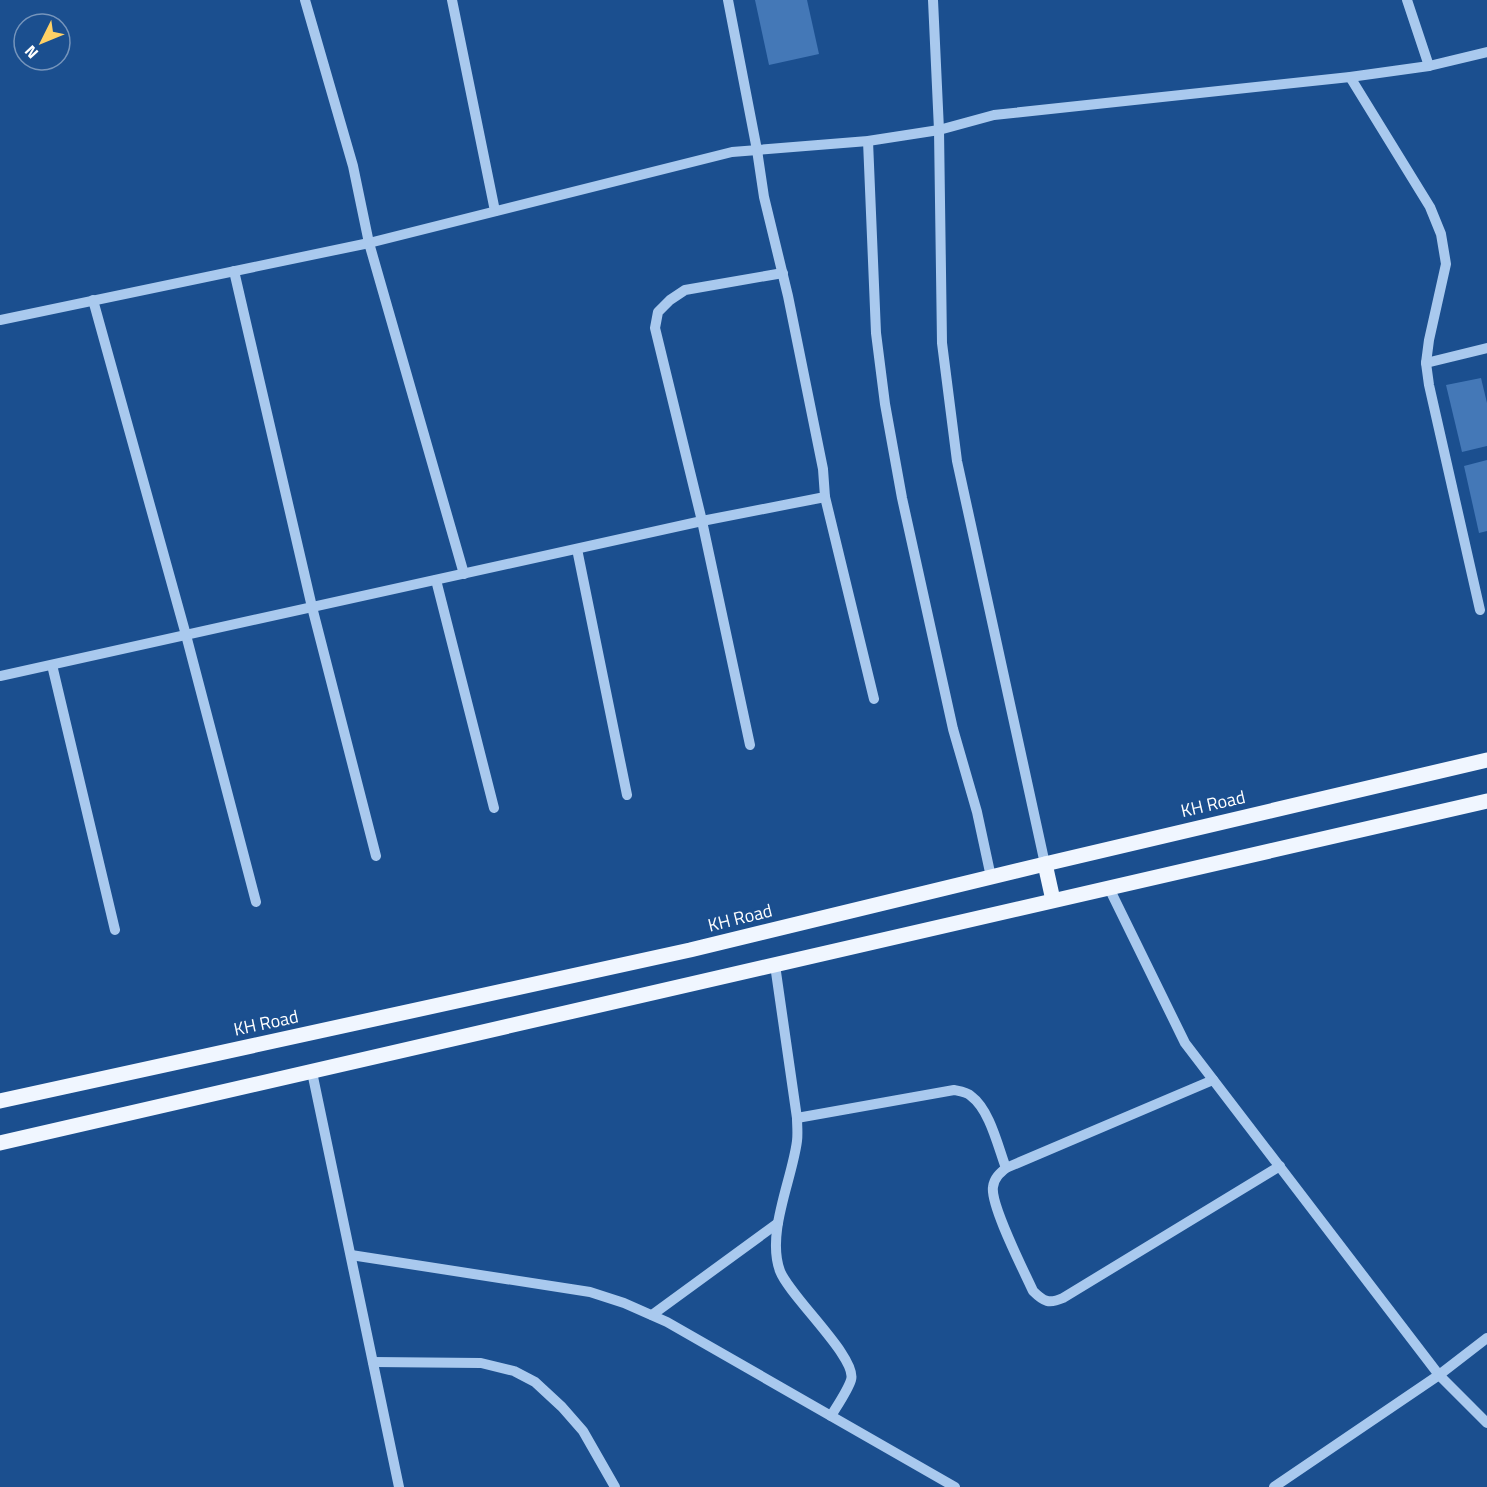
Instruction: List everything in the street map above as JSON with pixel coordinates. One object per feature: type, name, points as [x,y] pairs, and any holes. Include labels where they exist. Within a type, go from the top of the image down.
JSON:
[{"type":"main road","name":"KH Road","points":[[0,1101],[690,950],[1487,760]]},
{"type":"main road","points":[[0,1143],[1487,801]]},
{"type":"main road","points":[[1045,864],[1053,900]]},
{"type":"street","points":[[305,0],[353,166],[369,243],[464,573]]},
{"type":"street","points":[[452,0],[495,211]]},
{"type":"street","points":[[728,0],[758,150],[764,197],[783,273],[823,469],[825,496],[874,699]]},
{"type":"street","points":[[933,0],[939,130],[942,343],[957,460],[1045,864]]},
{"type":"street","points":[[1407,0],[1429,66]]},
{"type":"street","points":[[0,320],[369,243],[732,152],[868,141],[939,130],[994,115],[1350,77],[1429,66],[1487,52]]},
{"type":"street","points":[[1350,77],[1430,207],[1441,234],[1446,264],[1426,363],[1480,610]]},
{"type":"street","points":[[868,141],[876,333],[885,404],[902,498],[943,686],[977,812],[991,877]]},
{"type":"street","points":[[234,271],[312,607],[376,856]]},
{"type":"street","points":[[750,745],[702,521],[656,328],[658,312],[670,300],[685,291],[783,273]]},
{"type":"street","points":[[93,300],[186,635],[256,902]]},
{"type":"street","points":[[1426,363],[1487,348]]},
{"type":"street","points":[[0,676],[825,496]]},
{"type":"street","points":[[577,549],[627,795]]},
{"type":"street","points":[[436,580],[494,808]]},
{"type":"street","points":[[52,664],[115,930]]},
{"type":"street","points":[[1109,888],[1185,1043],[1439,1375],[1487,1423]]},
{"type":"street","points":[[775,964],[797,1118],[797,1140],[778,1223],[776,1256],[780,1272],[789,1289],[843,1354],[851,1368],[852,1379],[831,1416]]},
{"type":"street","points":[[312,1072],[399,1487]]},
{"type":"street","points":[[1213,1080],[1006,1168],[998,1174],[993,1186],[994,1203],[1033,1292],[1042,1300],[1053,1302],[1063,1298],[1280,1167]]},
{"type":"street","points":[[797,1118],[954,1090],[970,1094],[979,1104],[988,1119],[1006,1168]]},
{"type":"street","points":[[652,1315],[778,1223]]},
{"type":"street","points":[[351,1255],[590,1292],[624,1303],[667,1322],[955,1487]]},
{"type":"street","points":[[1275,1487],[1439,1375],[1487,1338]]},
{"type":"street","points":[[373,1362],[481,1363],[514,1371],[536,1382],[583,1431],[615,1487]]},
{"type":"building","points":[[755,0],[807,0],[819,54],[769,65]]},
{"type":"building","points":[[1481,378],[1487,403],[1487,446],[1462,452],[1446,385]]},
{"type":"building","points":[[1487,460],[1487,531],[1479,533],[1464,466]]}]
